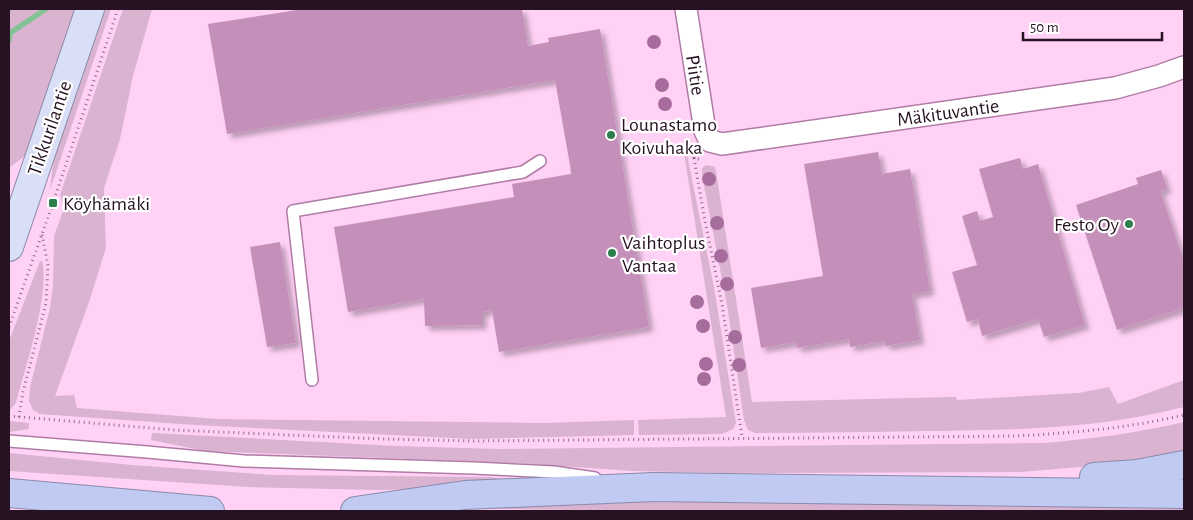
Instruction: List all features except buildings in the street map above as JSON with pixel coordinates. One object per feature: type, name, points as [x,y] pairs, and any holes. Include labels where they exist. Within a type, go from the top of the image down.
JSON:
[{"type":"highway","points":[[852,491],[1137,474],[1184,464]]},
{"type":"highway","points":[[355,511],[464,495],[654,488],[1184,494]]},
{"type":"highway","points":[[9,493],[210,511]]},
{"type":"main road","name":"Tikkurilantie","points":[[9,246],[90,9]]},
{"type":"street","name":"Piitie","points":[[686,9],[704,131],[710,141]]},
{"type":"street","name":"Mäkituvantie","points":[[710,141],[722,144],[1115,88],[1184,67]]},
{"type":"lane","points":[[312,380],[293,211],[523,172],[540,162]]},
{"type":"lane","points":[[9,441],[244,461],[554,472],[654,488]]},
{"type":"path","points":[[9,327],[118,9]]},
{"type":"path","points":[[710,141],[694,158],[722,304],[742,437]]},
{"type":"path","points":[[19,417],[23,392],[46,303],[48,266],[42,233]]},
{"type":"path","points":[[9,416],[174,430],[383,440],[474,441],[742,437],[1016,436],[1068,434],[1150,423],[1184,415]]},
{"type":"shaded area","points":[[9,9],[76,9],[26,155],[9,168]]},
{"type":"shaded area","points":[[103,9],[111,9],[50,190],[55,149]]},
{"type":"shaded area","points":[[123,9],[152,9],[133,76],[120,139],[104,188],[106,248],[89,302],[55,396],[74,395],[77,408],[218,419],[544,423],[634,420],[634,435],[471,439],[195,425],[40,414],[33,410],[29,401],[30,387],[50,308],[53,286],[54,236],[64,208],[60,195]]},
{"type":"shaded area","points":[[684,153],[687,155],[714,287],[736,423],[733,429],[722,434],[639,435],[638,420],[726,417]]},
{"type":"shaded area","points":[[706,165],[715,167],[716,171],[752,402],[950,397],[956,397],[957,400],[1079,393],[1109,387],[1118,404],[1184,380],[1184,407],[1120,420],[1024,429],[776,433],[755,433],[748,430],[744,420],[727,305],[702,175],[702,168]]},
{"type":"shaded area","points":[[40,261],[42,261],[44,275],[40,312],[16,403],[9,411],[9,341]]},
{"type":"shaded area","points":[[9,421],[29,423],[29,429],[9,432]]},
{"type":"shaded area","points":[[1184,422],[1184,453],[1139,462],[1021,472],[725,473],[632,471],[517,463],[205,451],[151,440],[152,433],[396,446],[498,449],[1043,443],[1114,435]]},
{"type":"shaded area","points":[[9,453],[132,465],[272,475],[489,477],[520,481],[448,488],[378,490],[248,487],[9,471]]},
{"type":"shaded area","points":[[663,500],[1184,504],[1184,511],[645,511],[489,509],[484,507]]},
{"type":"waterway","points":[[9,40],[10,33],[46,9]]},
{"type":"place","name":"Lounastamo Koivuhaka","points":[[611,135]]},
{"type":"place","name":"Köyhämäki","points":[[53,203]]},
{"type":"place","name":"Festo Oy","points":[[1129,224]]},
{"type":"place","name":"Vaihtoplus Vantaa","points":[[612,253]]}]
